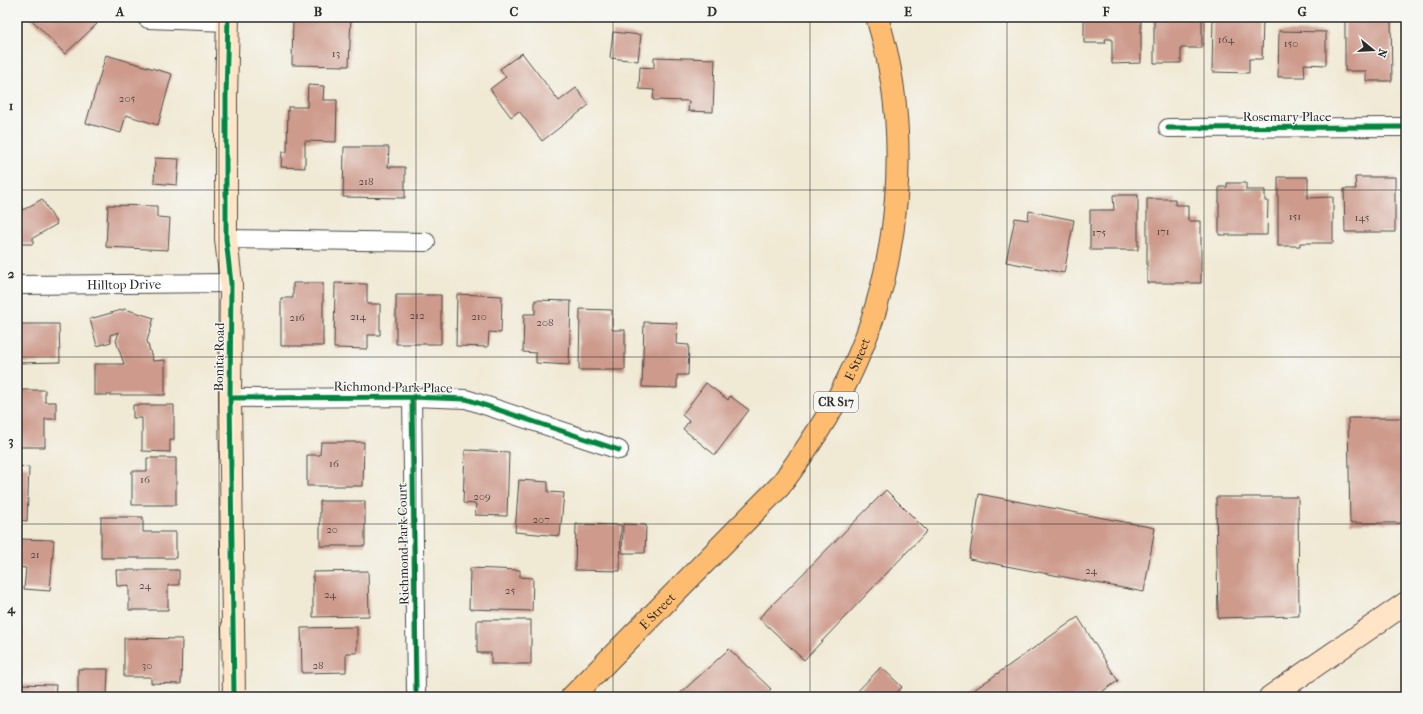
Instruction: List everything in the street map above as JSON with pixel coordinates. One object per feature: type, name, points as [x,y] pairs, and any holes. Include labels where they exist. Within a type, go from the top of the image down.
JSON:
[{"type":"main road","name":"E Street","points":[[572,697],[780,486],[828,417],[847,380],[864,342],[877,302],[887,262],[895,200],[897,140],[894,102],[888,65],[877,17]]},
{"type":"street","points":[[146,17],[148,19],[228,19]]},
{"type":"street","name":"Bonita Road","points":[[228,19],[226,97],[226,239],[231,283],[230,398],[234,697]]},
{"type":"street","name":"Rosemary Place","points":[[1168,128],[1406,127]]},
{"type":"street","points":[[226,239],[426,242]]},
{"type":"street","name":"Hilltop Drive","points":[[17,285],[231,283]]},
{"type":"street","name":"Richmond Park Place","points":[[230,398],[412,397],[466,400],[619,450]]},
{"type":"street","name":"Richmond Park Court","points":[[412,397],[416,691]]},
{"type":"street","points":[[1270,697],[1406,603]]},
{"type":"building","points":[[29,17],[90,17],[97,24],[65,54]]},
{"type":"building","points":[[293,17],[351,17],[349,66],[292,65]]},
{"type":"building","points":[[1084,17],[1141,17],[1141,63],[1112,64],[1112,39],[1105,39],[1106,43],[1084,43]]},
{"type":"building","points":[[1154,17],[1202,17],[1202,48],[1181,48],[1181,63],[1154,63]]},
{"type":"building","points":[[1213,17],[1263,17],[1262,59],[1249,59],[1249,73],[1212,72]]},
{"type":"building","points":[[1345,17],[1391,17],[1392,81],[1366,81],[1366,71],[1345,71]]},
{"type":"building","points":[[1279,31],[1326,32],[1326,65],[1304,64],[1305,77],[1278,77]]},
{"type":"building","points":[[613,32],[641,35],[638,61],[610,58]]},
{"type":"building","points":[[522,53],[559,101],[576,88],[589,105],[542,141],[519,111],[511,117],[490,89],[506,77],[500,69]]},
{"type":"building","points":[[106,55],[172,74],[158,125],[126,115],[121,133],[86,123]]},
{"type":"building","points":[[654,57],[715,59],[713,112],[688,111],[689,101],[653,100],[654,90],[639,89],[640,67],[654,68]]},
{"type":"building","points":[[308,85],[324,86],[323,100],[337,100],[336,142],[305,141],[305,168],[281,167],[282,152],[287,152],[288,107],[307,107]]},
{"type":"building","points":[[344,147],[389,147],[388,167],[405,167],[405,198],[343,197]]},
{"type":"building","points":[[155,158],[179,159],[177,185],[154,183]]},
{"type":"building","points":[[1278,177],[1308,177],[1308,198],[1333,197],[1333,243],[1300,243],[1300,246],[1278,246]]},
{"type":"building","points":[[1355,177],[1395,177],[1395,232],[1345,232],[1344,189],[1356,189]]},
{"type":"building","points":[[1227,183],[1246,183],[1246,190],[1265,190],[1265,201],[1268,201],[1267,235],[1219,235],[1219,187],[1227,187]]},
{"type":"building","points":[[1113,195],[1138,195],[1138,250],[1090,250],[1090,210],[1114,210]]},
{"type":"building","points":[[42,199],[57,224],[33,238],[33,244],[17,244],[17,207],[21,205],[23,210]]},
{"type":"building","points":[[1147,199],[1175,199],[1175,205],[1188,205],[1188,221],[1201,221],[1201,283],[1147,283]]},
{"type":"building","points":[[108,205],[157,206],[157,217],[170,218],[168,250],[106,247]]},
{"type":"building","points":[[1029,211],[1074,220],[1064,273],[1006,262],[1015,218],[1028,220]]},
{"type":"building","points":[[293,283],[323,283],[323,346],[281,346],[281,298],[293,298]]},
{"type":"building","points":[[335,283],[367,284],[367,304],[380,304],[380,335],[368,335],[368,349],[334,348]]},
{"type":"building","points":[[457,294],[502,296],[501,333],[489,332],[488,347],[456,346]]},
{"type":"building","points":[[396,295],[441,295],[441,344],[396,344]]},
{"type":"building","points":[[535,300],[571,301],[569,365],[536,363],[536,353],[523,352],[524,314],[535,314]]},
{"type":"building","points":[[125,309],[154,318],[147,341],[153,361],[165,360],[165,395],[94,395],[94,364],[124,364],[116,341],[119,332],[110,335],[111,342],[97,346],[90,319]]},
{"type":"building","points":[[580,309],[612,310],[612,330],[625,330],[625,370],[579,370]]},
{"type":"building","points":[[644,322],[677,323],[676,344],[689,345],[688,375],[677,375],[677,388],[642,387]]},
{"type":"building","points":[[17,324],[59,324],[60,362],[17,363]]},
{"type":"building","points":[[706,383],[728,400],[730,396],[749,410],[715,455],[683,429],[689,421],[682,415]]},
{"type":"building","points":[[17,390],[45,390],[45,402],[56,402],[56,419],[45,419],[45,447],[17,447]]},
{"type":"building","points":[[133,405],[174,405],[174,440],[170,440],[170,452],[142,451],[142,418],[133,418]]},
{"type":"building","points":[[1348,418],[1406,418],[1406,523],[1350,523]]},
{"type":"building","points":[[321,442],[364,442],[363,486],[307,486],[307,455],[320,455]]},
{"type":"building","points":[[465,450],[509,452],[507,516],[475,515],[476,504],[463,503]]},
{"type":"building","points":[[147,458],[176,458],[176,505],[132,505],[132,471],[147,471]]},
{"type":"building","points":[[17,466],[29,467],[27,521],[17,520]]},
{"type":"building","points":[[519,480],[548,482],[548,492],[564,493],[560,536],[515,532]]},
{"type":"building","points":[[886,490],[927,531],[804,660],[759,618]]},
{"type":"building","points":[[979,494],[1155,528],[1144,592],[969,559]]},
{"type":"building","points":[[1216,497],[1298,497],[1299,616],[1218,618]]},
{"type":"building","points":[[320,501],[365,501],[365,546],[320,546]]},
{"type":"building","points":[[101,517],[143,517],[143,532],[176,532],[176,558],[101,558]]},
{"type":"building","points":[[576,524],[621,525],[620,571],[575,570]]},
{"type":"building","points":[[623,524],[646,525],[645,553],[622,553]]},
{"type":"building","points":[[17,539],[54,540],[50,591],[24,589],[26,568],[17,567]]},
{"type":"building","points":[[470,568],[520,570],[520,577],[533,578],[532,611],[469,609]]},
{"type":"building","points":[[116,570],[179,570],[179,585],[168,585],[168,610],[129,610],[129,585],[117,586]]},
{"type":"building","points":[[368,571],[369,616],[313,617],[313,572]]},
{"type":"building","points":[[1078,617],[1118,681],[1094,697],[964,697]]},
{"type":"building","points":[[477,620],[531,620],[531,664],[491,664],[491,653],[477,653]]},
{"type":"building","points":[[17,624],[21,624],[22,675],[17,675]]},
{"type":"building","points":[[357,627],[357,653],[346,653],[346,672],[302,673],[301,628]]},
{"type":"building","points":[[124,638],[182,639],[181,684],[151,683],[151,677],[124,677]]},
{"type":"building","points":[[729,649],[771,689],[763,697],[676,697]]},
{"type":"building","points":[[881,667],[902,687],[893,697],[852,697]]},
{"type":"building","points":[[78,669],[108,669],[107,697],[78,697]]},
{"type":"building","points":[[17,684],[56,685],[55,697],[17,697]]},
{"type":"cycle path","points":[[228,17],[226,97],[226,239],[231,283],[230,398],[234,697]]},
{"type":"cycle path","points":[[1168,128],[1406,127]]},
{"type":"cycle path","points":[[412,397],[416,691]]},
{"type":"cycle path","points":[[230,398],[412,397],[466,399],[619,450]]}]
